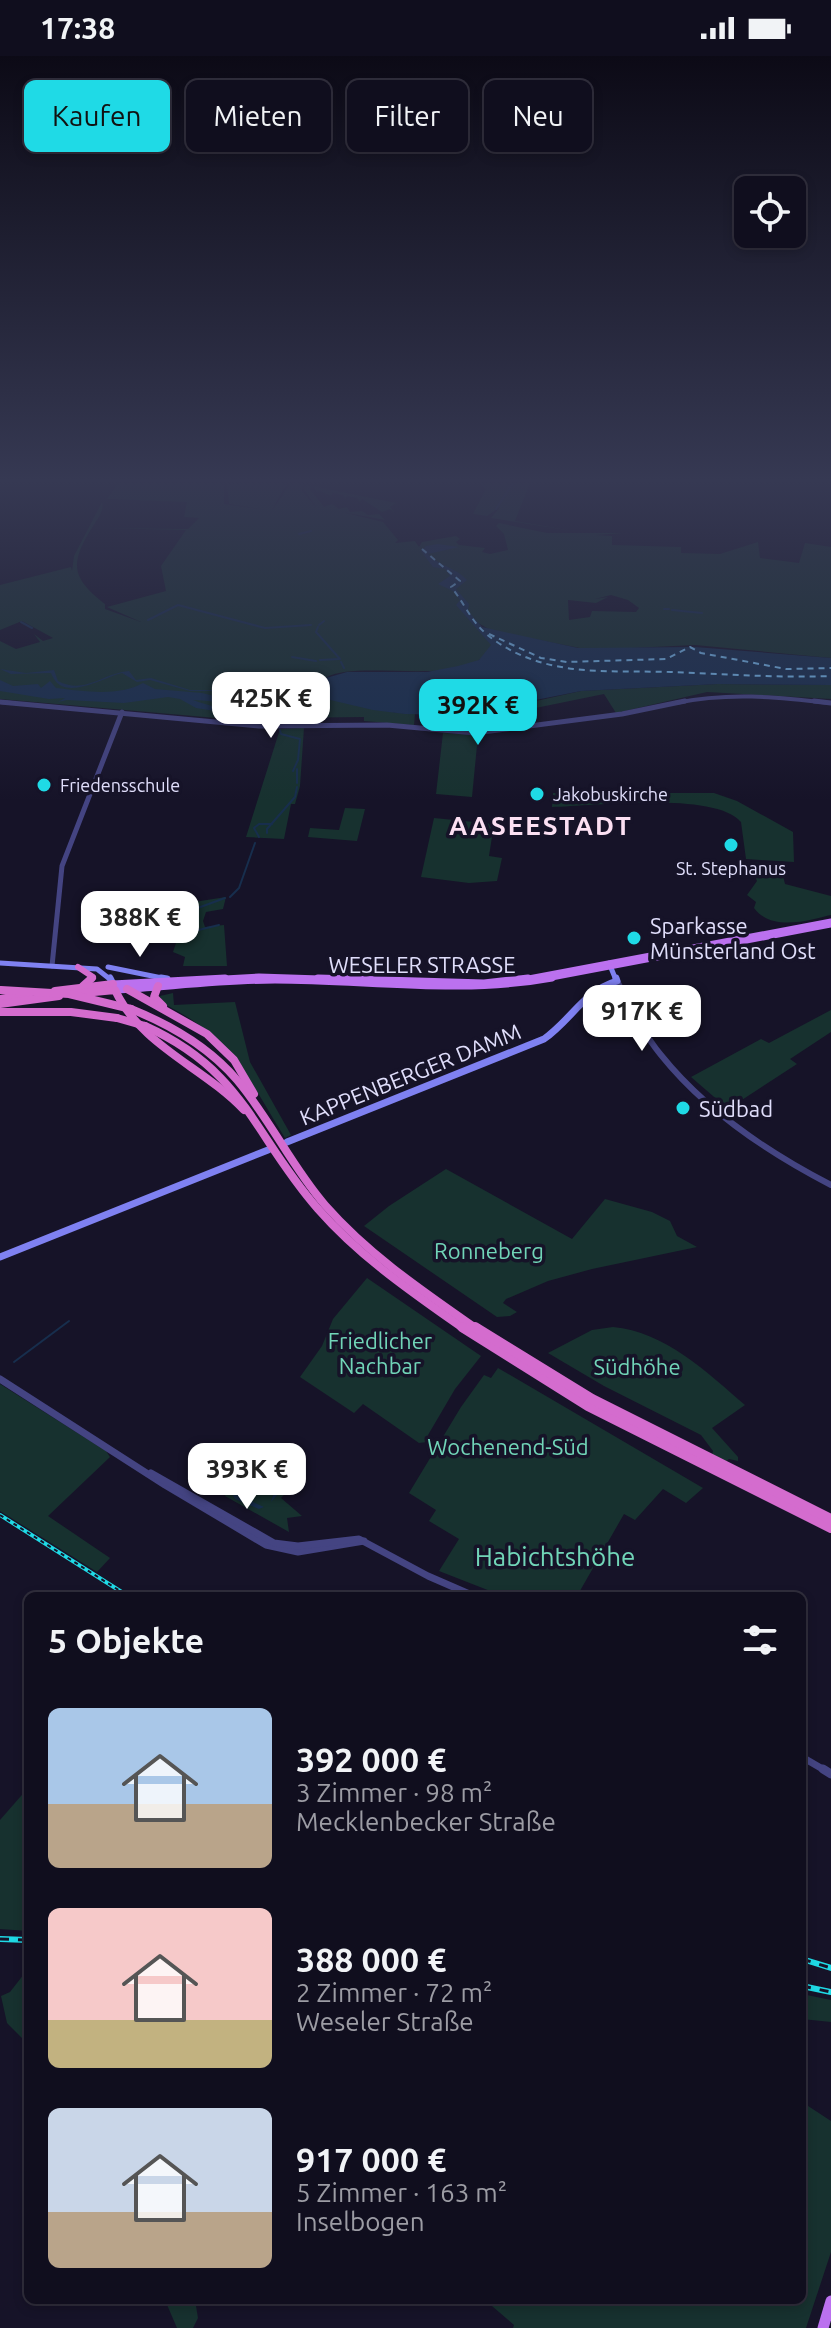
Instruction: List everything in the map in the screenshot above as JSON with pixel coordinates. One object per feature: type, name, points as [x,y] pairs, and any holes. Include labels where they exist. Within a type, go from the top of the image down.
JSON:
[{"type":"highway","points":[[78,967],[93,977],[79,988]]},
{"type":"highway","points":[[125,986],[136,997],[199,1028],[229,1053],[265,1111],[265,1119]]},
{"type":"highway","points":[[158,986],[154,997],[173,1013]]},
{"type":"highway","points":[[0,1002],[79,988],[114,987]]},
{"type":"highway","points":[[0,1002],[114,987]]},
{"type":"highway","points":[[114,987],[122,1008],[138,1028],[230,1094],[268,1138]]},
{"type":"highway","points":[[0,990],[69,994],[131,1009],[173,1028],[215,1058],[235,1077],[303,1178],[336,1218],[378,1256],[426,1292],[593,1399],[811,1514],[831,1530]]},
{"type":"highway","points":[[0,1012],[75,1012],[117,1018],[180,1041],[210,1062],[238,1092],[304,1192],[336,1228],[372,1261],[433,1306],[599,1411],[691,1461],[811,1514],[831,1517]]},
{"type":"main road","name":"WESELER STRASSE","points":[[125,986],[167,979],[484,983],[610,965],[831,923]]},
{"type":"main road","points":[[0,963],[108,967],[167,979]]},
{"type":"main road","points":[[610,965],[617,981]]},
{"type":"main road","points":[[78,967],[104,972],[114,987],[125,986],[119,973],[108,967]]},
{"type":"main road","name":"WESELER STRASSE","points":[[125,986],[232,980]]},
{"type":"main road","name":"KAPPENBERGER DAMM","points":[[287,1142],[544,1039],[556,1032],[593,988],[617,981]]},
{"type":"main road","points":[[0,1257],[268,1150]]},
{"type":"main road","points":[[823,2328],[831,2301]]},
{"type":"street","points":[[0,702],[259,726],[387,725],[481,733],[632,713],[715,695],[748,694],[831,703]]},
{"type":"street","points":[[52,966],[62,866],[122,712]]},
{"type":"street","points":[[617,981],[660,1054],[674,1069],[756,1137],[831,1185]]},
{"type":"street","points":[[0,1379],[235,1528],[278,1550],[298,1552],[364,1541],[465,1592]]},
{"type":"street","points":[[806,1759],[831,1774]]},
{"type":"green space","points":[[0,589],[89,589],[105,604],[105,609],[141,622],[107,607],[166,591],[831,589],[831,658],[695,645],[590,650],[492,631],[466,616],[492,645],[481,659],[463,667],[440,670],[343,672],[327,677],[314,690],[307,689],[309,698],[415,714],[414,725],[364,721],[364,717],[278,718],[278,723],[0,699],[0,641],[16,649],[40,642],[34,634],[43,641],[53,638],[22,621],[0,630]],"holes":[[[611,595],[628,600],[639,608],[636,612],[592,611],[590,617],[569,620],[568,600],[596,603],[608,597],[595,599]]]},
{"type":"green space","points":[[718,684],[831,685],[831,699],[707,692],[616,713],[604,694],[516,712],[526,725],[487,730],[436,728],[438,715],[487,712],[581,691]]},
{"type":"green space","points":[[304,728],[300,786],[295,804],[291,804],[284,839],[246,837],[280,729]]},
{"type":"green space","points":[[443,733],[478,735],[472,797],[436,794]]},
{"type":"green space","points":[[553,793],[714,793],[737,801],[793,832],[794,862],[746,859],[741,822],[727,812],[706,806],[652,802],[552,807]]},
{"type":"green space","points":[[345,808],[365,809],[357,841],[308,837],[310,828],[339,830]]},
{"type":"green space","points":[[434,818],[494,824],[489,856],[502,858],[497,881],[469,883],[421,877]]},
{"type":"green space","points":[[749,862],[780,864],[785,884],[831,896],[831,915],[794,922],[762,916],[754,908],[756,902],[747,895],[757,881]]},
{"type":"green space","points":[[226,897],[223,909],[206,912],[203,921],[205,927],[224,925],[227,966],[183,966],[185,957],[173,952],[179,934],[173,911],[194,902]]},
{"type":"green space","points":[[173,993],[174,1005],[235,1002],[250,1062],[291,1135],[285,1138],[248,1076],[223,1045],[187,1017],[162,1003],[160,996]]},
{"type":"green space","points":[[831,1010],[831,1032],[790,1059],[797,1064],[728,1109],[691,1077],[761,1039],[769,1043]]},
{"type":"green space","name":"Ronneberg","points":[[446,1169],[572,1239],[605,1199],[652,1212],[670,1221],[677,1236],[697,1247],[548,1281],[506,1299],[503,1303],[517,1312],[497,1317],[364,1226]]},
{"type":"green space","name":"Friedlicher Nachbar","points":[[367,1278],[481,1356],[455,1389],[427,1442],[419,1443],[363,1404],[354,1413],[300,1377],[322,1346],[333,1319]]},
{"type":"green space","name":"Südhöhe","points":[[613,1327],[650,1336],[667,1345],[700,1367],[745,1405],[712,1428],[738,1457],[738,1461],[729,1459],[725,1462],[712,1455],[713,1451],[701,1435],[604,1386],[548,1353],[592,1330]]},
{"type":"green space","points":[[498,1368],[703,1488],[686,1503],[663,1489],[635,1520],[624,1514],[579,1592],[493,1592],[439,1571],[459,1539],[429,1521],[436,1510],[409,1493],[461,1407],[484,1375],[491,1378]]},
{"type":"green space","points":[[0,1384],[106,1451],[110,1457],[48,1516],[110,1558],[97,1572],[0,1511]]},
{"type":"green space","points":[[250,1459],[287,1461],[305,1473],[281,1498],[302,1516],[287,1518],[289,1532],[225,1496],[236,1471]]},
{"type":"green space","points":[[24,1793],[24,1931],[0,1929],[0,1820]]},
{"type":"green space","points":[[24,1974],[24,2040],[7,2023],[1,1996],[10,1992]]},
{"type":"green space","points":[[806,1995],[831,2000],[831,2022],[806,2019]]},
{"type":"green space","points":[[806,2105],[831,2121],[831,2252],[806,2328],[513,2328],[514,2325],[490,2304],[806,2304]]},
{"type":"green space","points":[[167,2304],[196,2304],[198,2318],[193,2328],[177,2328]]},
{"type":"water","points":[[449,589],[456,589],[469,604],[468,611],[482,627],[578,648],[695,647],[831,658],[831,685],[718,684],[581,691],[461,715],[405,714],[326,699],[293,700],[289,695],[291,701],[246,716],[196,708],[180,699],[168,697],[124,703],[58,702],[65,698],[49,699],[0,691],[0,680],[13,686],[38,684],[41,688],[50,681],[56,688],[100,692],[123,690],[143,683],[155,689],[202,693],[244,703],[272,700],[246,705],[193,700],[241,710],[263,707],[286,696],[254,699],[288,692],[308,692],[326,678],[347,672],[427,672],[479,660],[491,645],[456,605],[460,600]]},
{"type":"water","points":[[0,669],[26,673],[54,670],[58,681],[77,686],[85,685],[120,673],[129,671],[136,680],[151,678],[190,690],[218,690],[238,699],[252,699],[240,700],[213,691],[190,691],[150,680],[137,682],[122,673],[93,683],[83,686],[73,688],[56,682],[51,673],[11,674]]},
{"type":"water","points":[[260,1465],[283,1468],[293,1477],[271,1502],[279,1478],[271,1474],[250,1478],[244,1489],[253,1502],[264,1507],[259,1509],[235,1499],[230,1490],[244,1471]]},
{"type":"waterway","points":[[148,620],[178,605],[265,628],[311,625]]},
{"type":"waterway","points":[[664,609],[669,609]]},
{"type":"waterway","points":[[672,610],[702,613]]},
{"type":"waterway","points":[[319,625],[324,621]]},
{"type":"waterway","points":[[21,622],[32,628]]},
{"type":"waterway","points":[[318,627],[316,632],[340,659]]},
{"type":"waterway","points":[[292,657],[316,661]]},
{"type":"waterway","points":[[320,660],[339,659]]},
{"type":"waterway","points":[[341,662],[344,668]]},
{"type":"waterway","points":[[271,722],[272,718],[303,704],[300,700]]},
{"type":"waterway","points":[[280,730],[281,734],[300,739],[298,760],[293,771]]},
{"type":"waterway","points":[[297,769],[297,783]]},
{"type":"waterway","points":[[271,824],[295,797],[297,787]]},
{"type":"waterway","points":[[259,837],[254,828],[259,824],[271,824]]},
{"type":"waterway","points":[[267,833],[271,824]]},
{"type":"waterway","points":[[230,897],[239,888],[255,843]]},
{"type":"waterway","points":[[186,933],[190,927],[186,920],[194,916],[195,909],[225,898]]},
{"type":"waterway","points":[[186,933],[219,925]]},
{"type":"waterway","points":[[165,938],[186,933]]},
{"type":"waterway","points":[[14,1362],[69,1321]]},
{"type":"ferry route","points":[[452,589],[481,629],[517,654],[538,662],[581,670],[831,676]]},
{"type":"ferry route","points":[[489,634],[541,658],[567,662],[666,659],[690,647],[701,653],[786,669],[831,668]]},
{"type":"railway","points":[[0,1515],[122,1592]]},
{"type":"railway","points":[[0,1939],[24,1940]]},
{"type":"railway","points":[[806,1960],[831,1968]]},
{"type":"railway","points":[[806,1987],[831,1992]]},
{"type":"place","name":"Friedensschule","points":[[44,785]]},
{"type":"place","name":"Jakobuskirche","points":[[537,794]]},
{"type":"place","name":"St. Stephanus","points":[[731,845]]},
{"type":"place","name":"Sparkasse Münsterland Ost","points":[[634,938]]},
{"type":"place","name":"Südbad","points":[[683,1108]]},
{"type":"district","name":"AASEESTADT","points":[[541,825]]},
{"type":"park label","name":"Wochenend-Süd","points":[[508,1446]]},
{"type":"park label","name":"Habichtshöhe","points":[[555,1556]]}]
